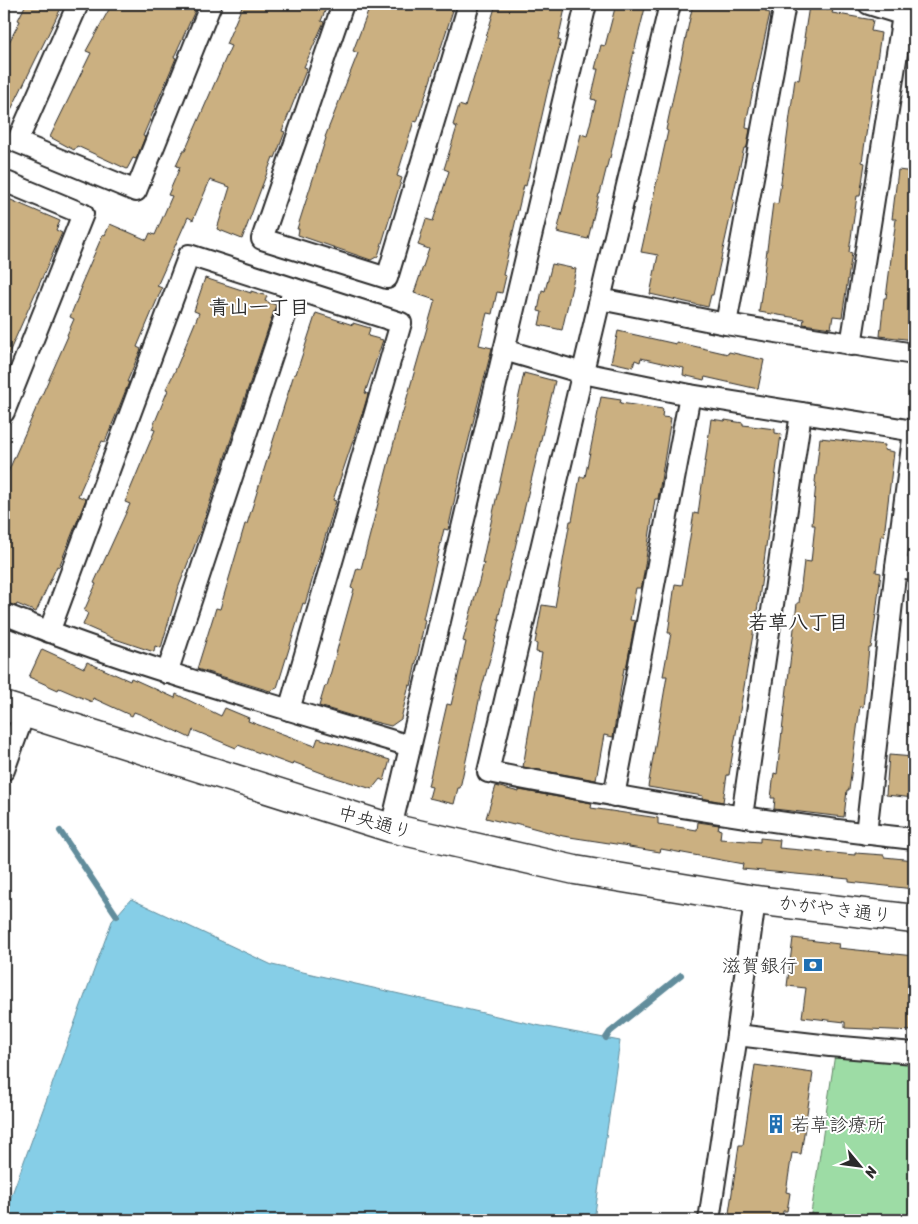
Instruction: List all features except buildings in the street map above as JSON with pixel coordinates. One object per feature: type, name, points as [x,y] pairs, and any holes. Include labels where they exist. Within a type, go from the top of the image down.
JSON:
[{"type":"street","points":[[78,4],[17,142],[136,190],[211,4]]},
{"type":"street","points":[[343,4],[262,239],[387,278],[469,4]]},
{"type":"street","points":[[391,828],[586,4]]},
{"type":"street","points":[[670,4],[488,772],[614,796],[866,834],[914,839]]},
{"type":"street","points":[[726,324],[785,4]]},
{"type":"street","points":[[851,344],[908,16],[869,4]]},
{"type":"street","points":[[4,181],[83,214],[4,412]]},
{"type":"street","points":[[49,632],[189,256],[401,323],[289,710]]},
{"type":"street","points":[[167,673],[294,289]]},
{"type":"street","points":[[600,299],[726,324],[914,354]]},
{"type":"street","points":[[504,350],[582,373],[690,394],[914,431],[905,568],[866,834]]},
{"type":"street","points":[[614,796],[690,394]]},
{"type":"street","points":[[742,816],[801,413]]},
{"type":"street","points":[[4,614],[49,632],[167,673],[410,746]]},
{"type":"street","points":[[4,770],[14,710]]},
{"type":"street","name":"中央通り","points":[[14,710],[391,828],[575,870],[756,900]]},
{"type":"street","points":[[709,1220],[756,900]]},
{"type":"street","name":"かがやき通り","points":[[756,900],[914,919]]},
{"type":"street","points":[[737,1035],[830,1046],[914,1053]]},
{"type":"green space","points":[[835,1054],[914,1062],[914,1220],[810,1220]]},
{"type":"water","points":[[131,899],[272,965],[536,1025],[620,1041],[594,1220],[4,1220],[112,921]]},
{"type":"waterway","points":[[60,831],[117,916]]},
{"type":"waterway","points":[[606,1038],[610,1032],[681,975]]},
{"type":"place","name":"滋賀銀行","points":[[813,965]]},
{"type":"place","name":"若草診療所","points":[[776,1124]]},
{"type":"district","name":"青山一丁目","points":[[259,307]]},
{"type":"district","name":"若草八丁目","points":[[798,622]]}]
